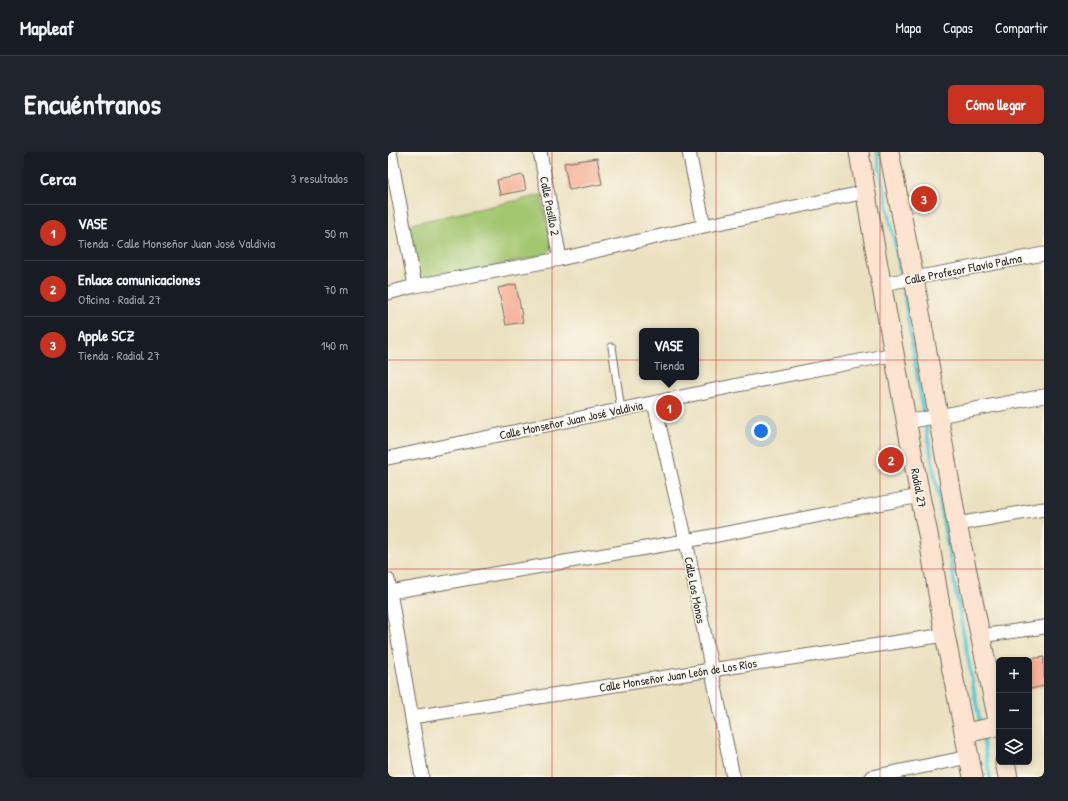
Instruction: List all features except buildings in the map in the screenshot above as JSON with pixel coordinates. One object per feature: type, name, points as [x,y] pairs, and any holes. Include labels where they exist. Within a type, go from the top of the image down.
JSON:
[{"type":"street","points":[[390,152],[415,286]]},
{"type":"street","name":"Calle Pasillo 2","points":[[540,152],[560,259]]},
{"type":"street","points":[[689,152],[704,226]]},
{"type":"street","name":"Radial 27","points":[[859,152],[885,284],[895,354],[909,422],[920,496],[945,635],[985,729]]},
{"type":"street","name":"Radial 27","points":[[889,152],[910,279],[930,372],[933,417],[980,636],[985,729],[969,757],[973,777]]},
{"type":"street","points":[[388,293],[415,286],[560,259],[704,226],[866,192]]},
{"type":"street","name":"Calle Profesor Flavio Palma","points":[[885,284],[1044,254]]},
{"type":"street","name":"Calle Monseñor Juan José Valdivia","points":[[388,458],[895,354]]},
{"type":"street","points":[[909,422],[1044,396]]},
{"type":"street","name":"Calle Los Monos","points":[[654,403],[686,541],[733,777]]},
{"type":"street","points":[[422,777],[389,586],[686,541],[920,496]]},
{"type":"street","points":[[957,524],[1044,509]]},
{"type":"street","points":[[980,636],[1044,627]]},
{"type":"street","name":"Calle Monseñor Juan León de Los Ríos","points":[[412,717],[945,635]]},
{"type":"street","points":[[872,777],[969,757]]},
{"type":"street","points":[[1006,765],[1008,777]]},
{"type":"lane","points":[[612,347],[621,410]]},
{"type":"green space","points":[[541,195],[552,248],[545,255],[428,280],[422,279],[419,275],[410,224]]},
{"type":"waterway","points":[[877,152],[901,276],[921,399],[980,724]]},
{"type":"waterway","points":[[982,735],[990,777]]},
{"type":"place","name":"Apple SCZ","points":[[924,199]]},
{"type":"place","name":"VASE","points":[[669,408]]},
{"type":"place","name":"Enlace comunicaciones","points":[[891,460]]}]
